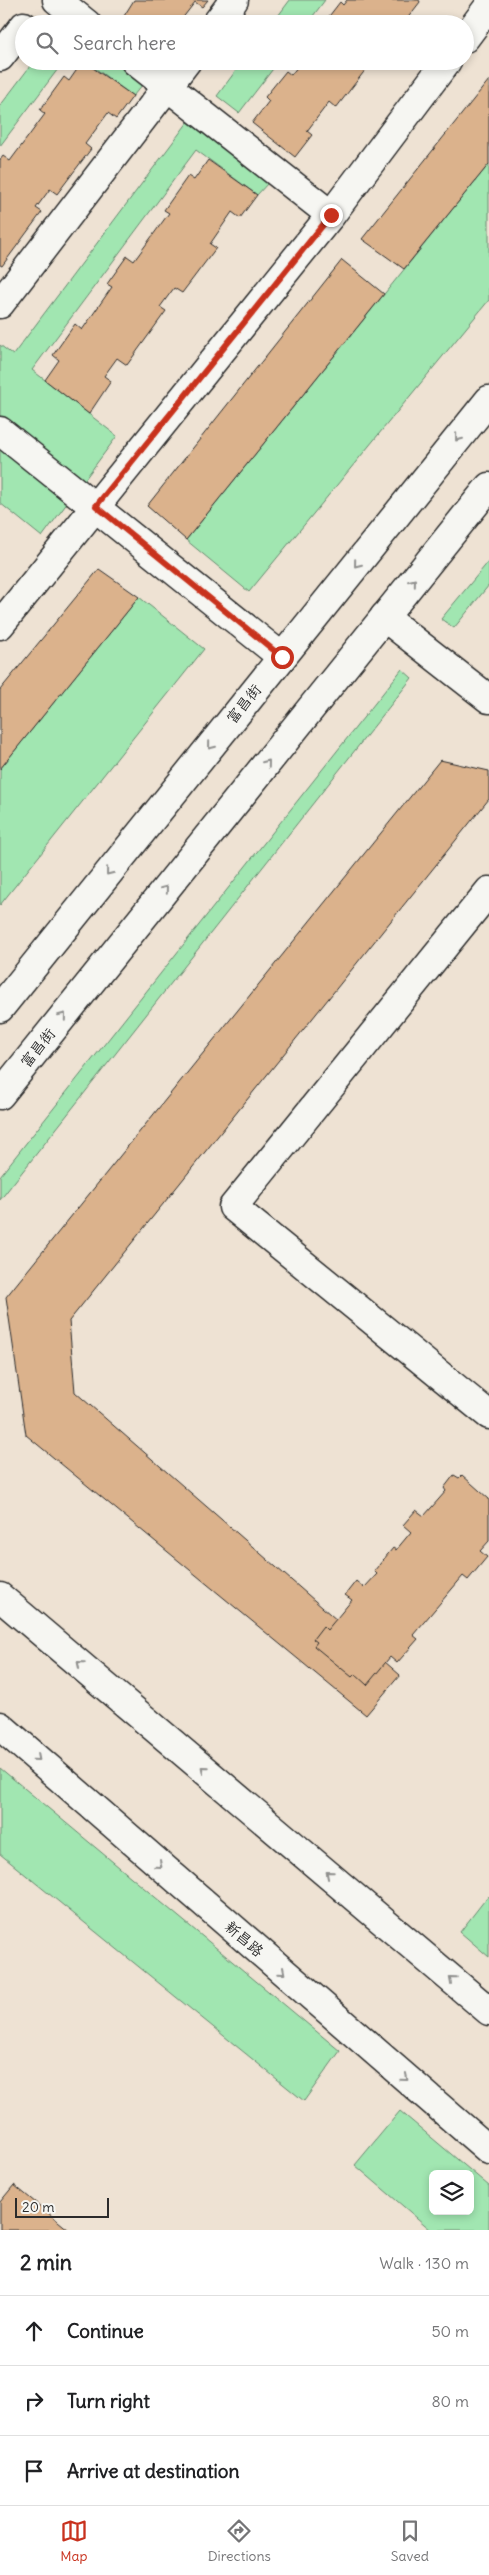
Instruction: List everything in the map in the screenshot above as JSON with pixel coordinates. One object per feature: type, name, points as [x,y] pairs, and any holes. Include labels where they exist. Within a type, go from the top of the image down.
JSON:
[{"type":"main road","points":[[33,15],[44,0]]},
{"type":"main road","points":[[57,0],[76,15]]},
{"type":"main road","points":[[223,15],[234,0]]},
{"type":"main road","points":[[474,26],[489,6]]},
{"type":"main road","points":[[0,57],[15,38]]},
{"type":"main road","points":[[146,70],[331,215]]},
{"type":"main road","points":[[0,304],[180,70]]},
{"type":"main road","points":[[0,625],[331,215],[440,70]]},
{"type":"main road","name":"富昌街","points":[[0,1008],[489,400]]},
{"type":"main road","points":[[0,431],[96,506],[282,657]]},
{"type":"main road","name":"富昌街","points":[[0,1095],[489,487]]},
{"type":"main road","points":[[384,617],[489,700]]},
{"type":"main road","points":[[489,891],[233,1207],[489,1415]]},
{"type":"main road","points":[[0,1597],[489,2011]]},
{"type":"main road","name":"新昌路","points":[[0,1726],[489,2150]]},
{"type":"green space","points":[[290,0],[325,0],[314,15],[279,15]]},
{"type":"green space","points":[[27,70],[57,70],[0,146],[0,106]]},
{"type":"green space","points":[[97,70],[125,70],[143,84],[133,96]]},
{"type":"green space","points":[[236,70],[272,70],[239,113],[217,96]]},
{"type":"green space","points":[[188,122],[268,183],[257,195],[196,150],[32,370],[117,436],[42,537],[0,503],[0,345],[13,355]]},
{"type":"green space","points":[[489,164],[489,300],[249,592],[186,540]]},
{"type":"green space","points":[[489,561],[489,585],[454,628],[441,619]]},
{"type":"green space","points":[[139,597],[204,649],[0,905],[0,769]]},
{"type":"green space","points":[[402,669],[412,678],[0,1200],[0,1176]]},
{"type":"green space","points":[[0,1768],[340,2051],[304,2101],[0,1854]]},
{"type":"green space","points":[[489,1897],[489,1957],[460,1932]]},
{"type":"green space","points":[[400,2111],[470,2170],[429,2170],[429,2215],[474,2215],[474,2173],[489,2186],[489,2230],[431,2230],[355,2165]]},
{"type":"building","points":[[134,0],[208,0],[202,7],[195,2],[185,15],[125,15]]},
{"type":"building","points":[[347,0],[419,0],[420,2],[410,15],[330,15],[340,2],[343,5]]},
{"type":"building","points":[[77,70],[96,70],[133,96],[116,119],[108,113],[85,144],[91,149],[57,194],[50,189],[36,208],[42,212],[2,266],[0,265],[0,160],[3,156],[10,161],[45,114],[40,110],[64,77],[69,81]]},
{"type":"building","points":[[295,70],[365,70],[336,108],[329,102],[307,131],[312,135],[295,157],[252,123],[269,101],[265,97],[286,71],[291,75]]},
{"type":"building","points":[[489,80],[489,164],[404,269],[362,239]]},
{"type":"building","points":[[208,160],[257,195],[240,218],[232,212],[210,244],[216,248],[182,293],[174,288],[160,307],[166,311],[127,365],[117,358],[104,376],[111,381],[89,414],[45,380],[59,360],[53,355],[75,324],[82,330],[112,287],[107,284],[127,256],[134,261],[169,213],[164,210],[188,176],[194,180]]},
{"type":"building","points":[[342,260],[384,294],[186,540],[147,506]]},
{"type":"building","points":[[99,569],[139,597],[0,769],[0,690]]},
{"type":"building","points":[[440,760],[489,771],[489,799],[69,1321],[75,1392],[400,1675],[366,1715],[26,1435],[6,1297]]},
{"type":"building","points":[[454,1475],[459,1478],[462,1475],[489,1499],[489,1541],[480,1551],[487,1557],[468,1580],[463,1576],[413,1635],[418,1639],[397,1663],[390,1657],[367,1685],[355,1674],[352,1677],[314,1646],[317,1642],[313,1639],[323,1626],[327,1630],[352,1600],[345,1595],[356,1581],[364,1588],[377,1574],[374,1571],[393,1548],[396,1550],[411,1532],[403,1525],[416,1510],[424,1516],[446,1491],[444,1488]]},
{"type":"building","points":[[14,2185],[69,2230],[0,2230],[0,2202]]},
{"type":"route","points":[[282,657],[96,506],[331,215]]}]
